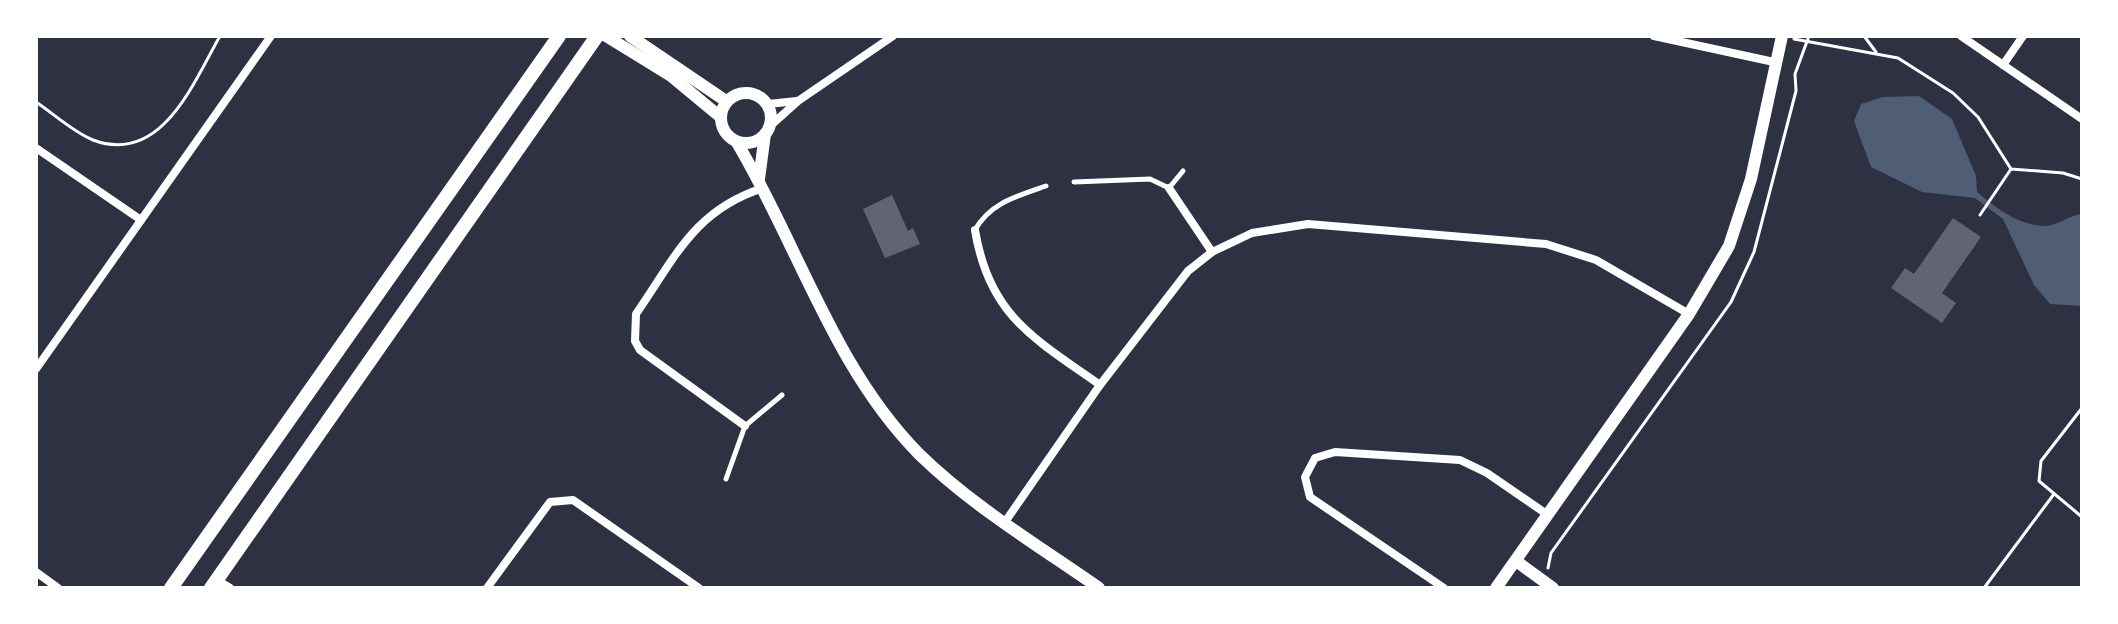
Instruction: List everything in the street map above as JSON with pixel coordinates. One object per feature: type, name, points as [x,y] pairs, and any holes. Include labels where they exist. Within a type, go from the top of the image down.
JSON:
[{"type":"main road","points":[[171,588],[559,36]]},
{"type":"main road","points":[[219,585],[597,36]]},
{"type":"street","points":[[36,369],[271,36]]},
{"type":"street","points":[[606,36],[671,76],[718,115],[724,131],[736,141],[761,184],[830,326],[886,414],[918,453],[948,481],[1099,588]]},
{"type":"street","points":[[630,36],[726,101]]},
{"type":"street","points":[[736,141],[751,143],[798,101],[893,36]]},
{"type":"street","points":[[1654,36],[1774,62]]},
{"type":"street","points":[[1496,588],[1689,314],[1729,246],[1751,179],[1774,62],[1783,36]]},
{"type":"street","points":[[1961,36],[2082,119]]},
{"type":"street","points":[[2003,65],[2023,36]]},
{"type":"street","points":[[718,115],[726,101],[748,92],[768,104],[798,101]]},
{"type":"street","points":[[761,184],[768,104]]},
{"type":"street","points":[[36,148],[141,220]]},
{"type":"street","points":[[745,426],[640,350],[634,325],[636,314],[699,223],[733,198],[761,184]]},
{"type":"street","points":[[1169,188],[1212,252]]},
{"type":"street","points":[[1005,522],[1100,385],[1188,271],[1212,252],[1252,233],[1308,224],[1546,244],[1596,260],[1689,314]]},
{"type":"street","points":[[975,230],[981,267],[1014,320],[1100,385]]},
{"type":"street","points":[[1444,588],[1310,497],[1305,477],[1315,458],[1335,452],[1460,460],[1487,473],[1548,515]]},
{"type":"street","points":[[487,588],[543,509],[550,502],[562,499],[573,500],[699,588]]},
{"type":"street","points":[[1516,561],[1553,588]]},
{"type":"street","points":[[36,572],[58,588]]},
{"type":"lane","points":[[1074,182],[1150,179],[1169,188],[1183,171]]},
{"type":"lane","points":[[975,230],[984,215],[997,205],[1046,186]]},
{"type":"lane","points":[[726,479],[745,426],[782,395]]},
{"type":"path","points":[[36,102],[91,139],[113,144],[137,141],[175,114],[220,36]]},
{"type":"path","points":[[1783,36],[1806,43],[1898,58],[1953,93],[1978,117],[2011,169]]},
{"type":"path","points":[[1864,36],[1878,54]]},
{"type":"path","points":[[2011,169],[2063,173],[2082,179]]},
{"type":"path","points":[[1980,215],[2011,169]]},
{"type":"path","points":[[2082,408],[2041,461],[2039,481],[2082,517]]},
{"type":"path","points":[[1984,588],[2054,494]]},
{"type":"water","points":[[1919,96],[1952,119],[1976,176],[1977,192],[2008,215],[2026,223],[2049,226],[2082,214],[2082,306],[2050,304],[2034,285],[2003,219],[1975,198],[1922,192],[1871,167],[1854,121],[1861,104],[1883,97]]},
{"type":"building","points":[[892,195],[908,231],[913,228],[920,244],[885,258],[863,209]]},
{"type":"building","points":[[1953,218],[1981,237],[1942,293],[1956,303],[1942,323],[1891,288],[1905,268],[1914,274]]}]
